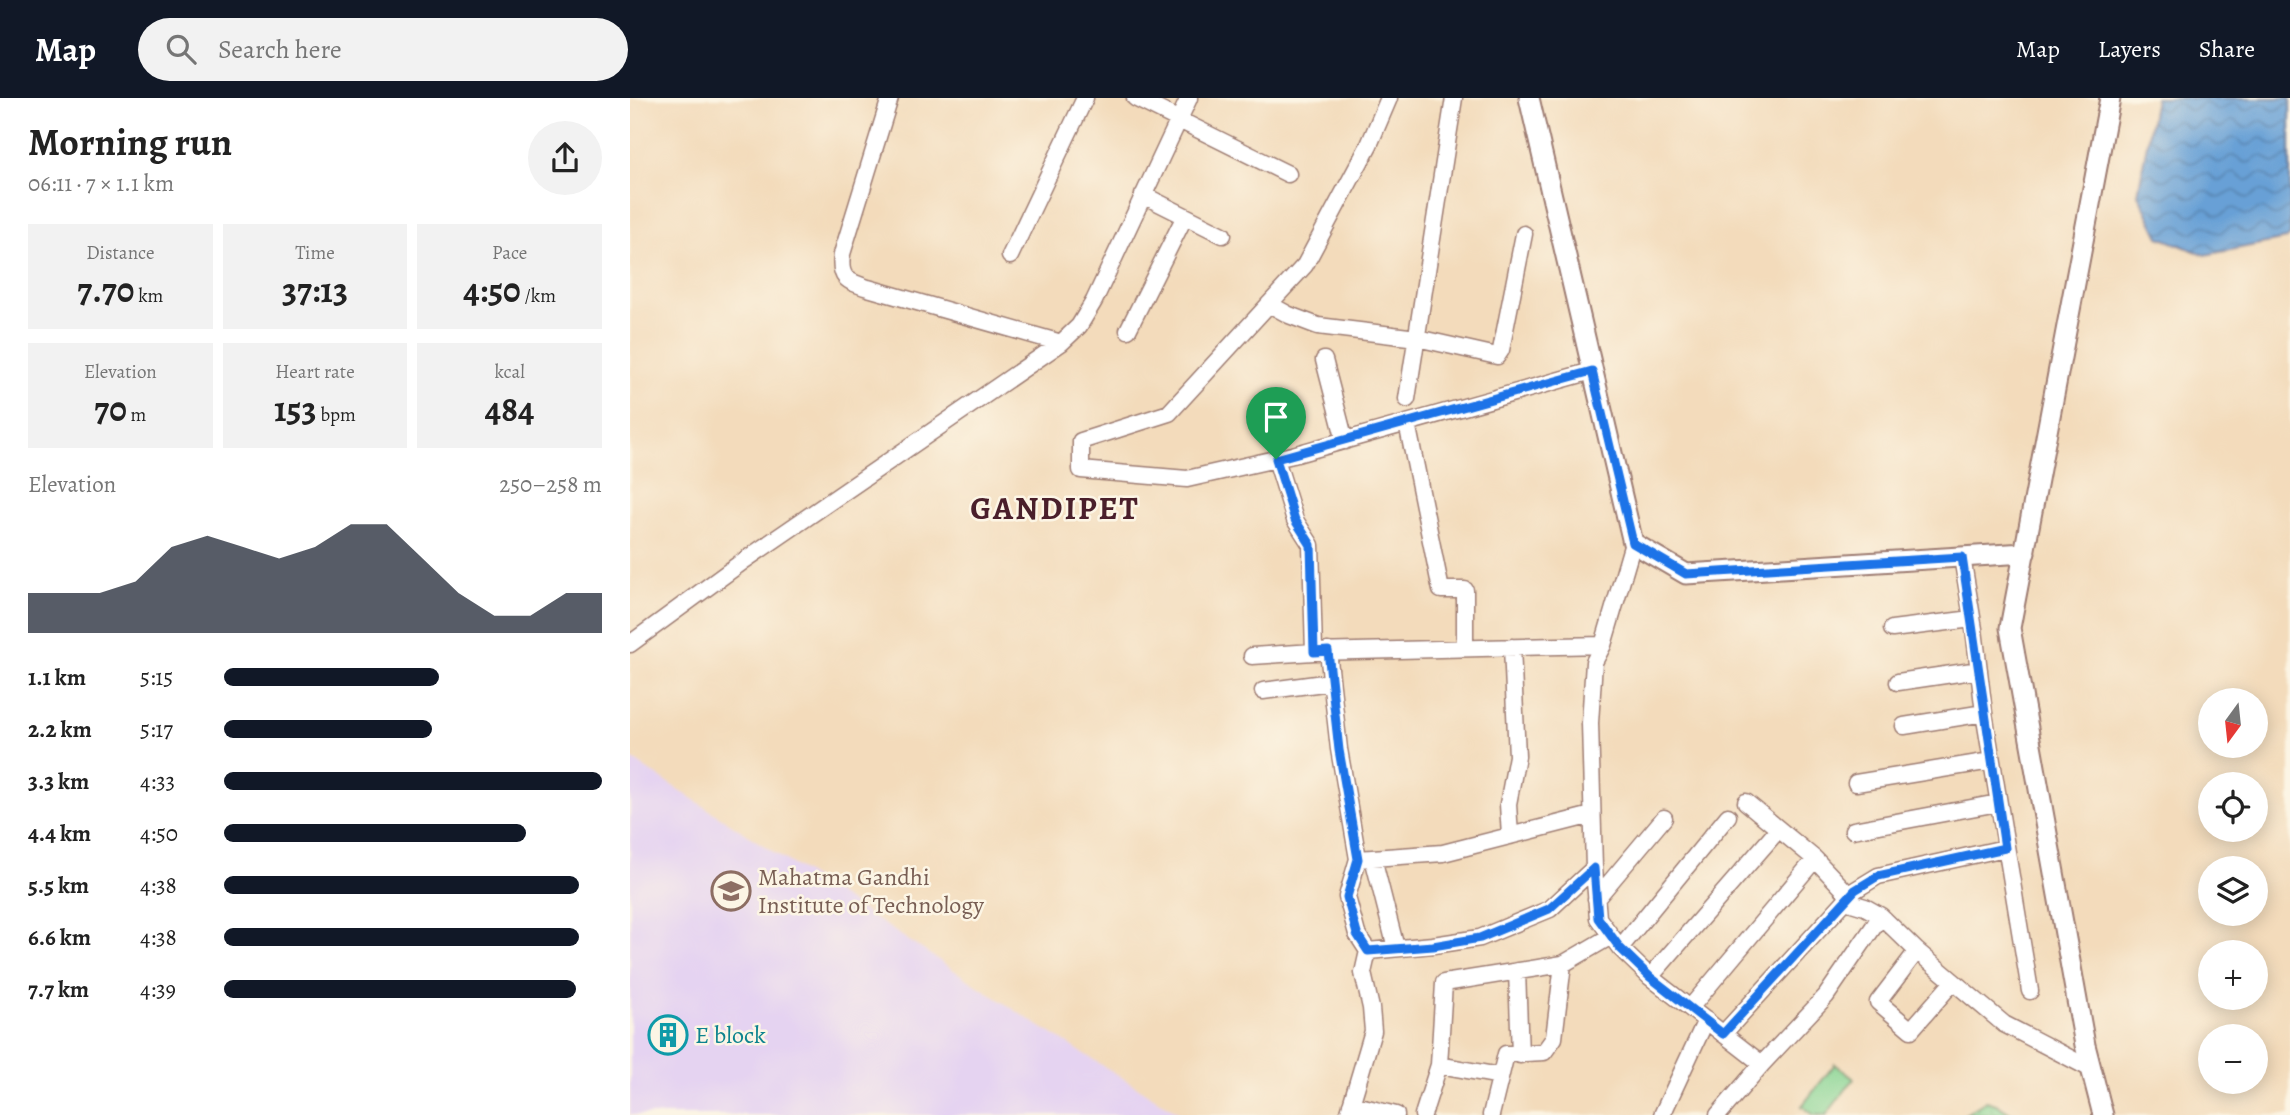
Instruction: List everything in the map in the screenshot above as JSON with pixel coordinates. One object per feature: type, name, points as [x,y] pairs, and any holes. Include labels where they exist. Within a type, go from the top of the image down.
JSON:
[{"type":"street","points":[[890,98],[842,254],[843,275],[849,282],[868,288],[1061,343]]},
{"type":"street","points":[[1010,256],[1085,98]]},
{"type":"street","points":[[1135,98],[1288,174]]},
{"type":"street","points":[[630,644],[742,562],[1061,343],[1079,326],[1094,301],[1189,98]]},
{"type":"street","points":[[1389,98],[1369,145],[1305,265],[1169,413],[1081,441],[1080,470],[1186,479],[1345,441],[1592,371]]},
{"type":"street","points":[[1407,399],[1454,98]]},
{"type":"street","points":[[1529,98],[1633,543],[1603,645],[1594,662],[1590,723],[1598,918],[1616,942],[1650,977],[1762,1064]]},
{"type":"street","points":[[2103,1115],[2091,1069],[2010,628],[2110,98]]},
{"type":"street","points":[[1143,195],[1223,234]]},
{"type":"street","points":[[1128,330],[1185,216]]},
{"type":"street","points":[[1269,304],[1318,326],[1417,338],[1497,356],[1501,350],[1524,234]]},
{"type":"street","points":[[1324,360],[1345,441]]},
{"type":"street","points":[[1407,423],[1441,590],[1465,590],[1465,648]]},
{"type":"street","points":[[1276,459],[1295,520],[1311,545],[1321,652],[1331,682],[1339,750],[1366,859],[1396,948]]},
{"type":"street","points":[[1633,543],[1686,574],[2025,553]]},
{"type":"street","points":[[1962,557],[2005,848],[2030,991]]},
{"type":"street","points":[[1892,629],[1972,619]]},
{"type":"street","points":[[1252,656],[1603,645]]},
{"type":"street","points":[[1510,836],[1508,804],[1517,756],[1512,647]]},
{"type":"street","points":[[1898,682],[1979,670]]},
{"type":"street","points":[[1263,691],[1331,682]]},
{"type":"street","points":[[1904,726],[1984,713]]},
{"type":"street","points":[[1856,783],[1992,761]]},
{"type":"street","points":[[1745,802],[1815,859],[1850,896],[1881,916],[1917,951],[2004,1024],[2091,1069]]},
{"type":"street","points":[[1853,830],[1998,803]]},
{"type":"street","points":[[1366,859],[1443,853],[1592,815]]},
{"type":"street","points":[[1423,1115],[1439,1065],[1444,984],[1563,964],[1616,942],[1728,816]]},
{"type":"street","points":[[1596,899],[1664,818]]},
{"type":"street","points":[[1650,977],[1778,830]]},
{"type":"street","points":[[1723,1034],[1850,896],[1878,876],[2005,848]]},
{"type":"street","points":[[1366,859],[1347,897],[1357,934],[1368,951],[1363,973],[1373,1031],[1350,1110],[1396,1115]]},
{"type":"street","points":[[1690,1007],[1815,859]]},
{"type":"street","points":[[1368,951],[1433,946],[1480,938],[1549,909],[1594,868]]},
{"type":"street","points":[[1718,1115],[1826,996],[1881,916]]},
{"type":"street","points":[[1917,951],[1878,1002],[1911,1030],[1953,982]]},
{"type":"street","points":[[1491,1115],[1506,1054],[1544,1052],[1555,1038],[1563,964]]},
{"type":"street","points":[[1517,971],[1520,1055]]},
{"type":"street","points":[[1662,1115],[1706,1020]]},
{"type":"street","points":[[1439,1065],[1500,1076]]},
{"type":"shaded area","name":"Mahatma Gandhi Institute of Technology","points":[[630,758],[1036,1024],[1182,1115],[630,1115]]},
{"type":"green space","points":[[1835,1064],[1854,1079],[1826,1115],[1814,1115],[1802,1106]]},
{"type":"green space","points":[[1986,1101],[1996,1104],[2013,1115],[1964,1115]]},
{"type":"water","points":[[2155,98],[2290,98],[2290,236],[2205,255],[2159,237],[2138,194]]},
{"type":"place","name":"Mahatma Gandhi Institute of Technology","points":[[731,891]]},
{"type":"place","name":"E block","points":[[668,1035]]},
{"type":"district","name":"GANDIPET","points":[[1055,508]]},
{"type":"route","points":[[1592,371],[1633,543],[1686,574],[1962,557],[2005,848],[1878,876],[1855,890],[1723,1034],[1650,977],[1620,948],[1598,918],[1594,868],[1549,909],[1480,938],[1433,946],[1368,951],[1357,934],[1347,897],[1358,859],[1339,750],[1328,651],[1314,652],[1311,545],[1295,520],[1276,459],[1592,371]]}]
